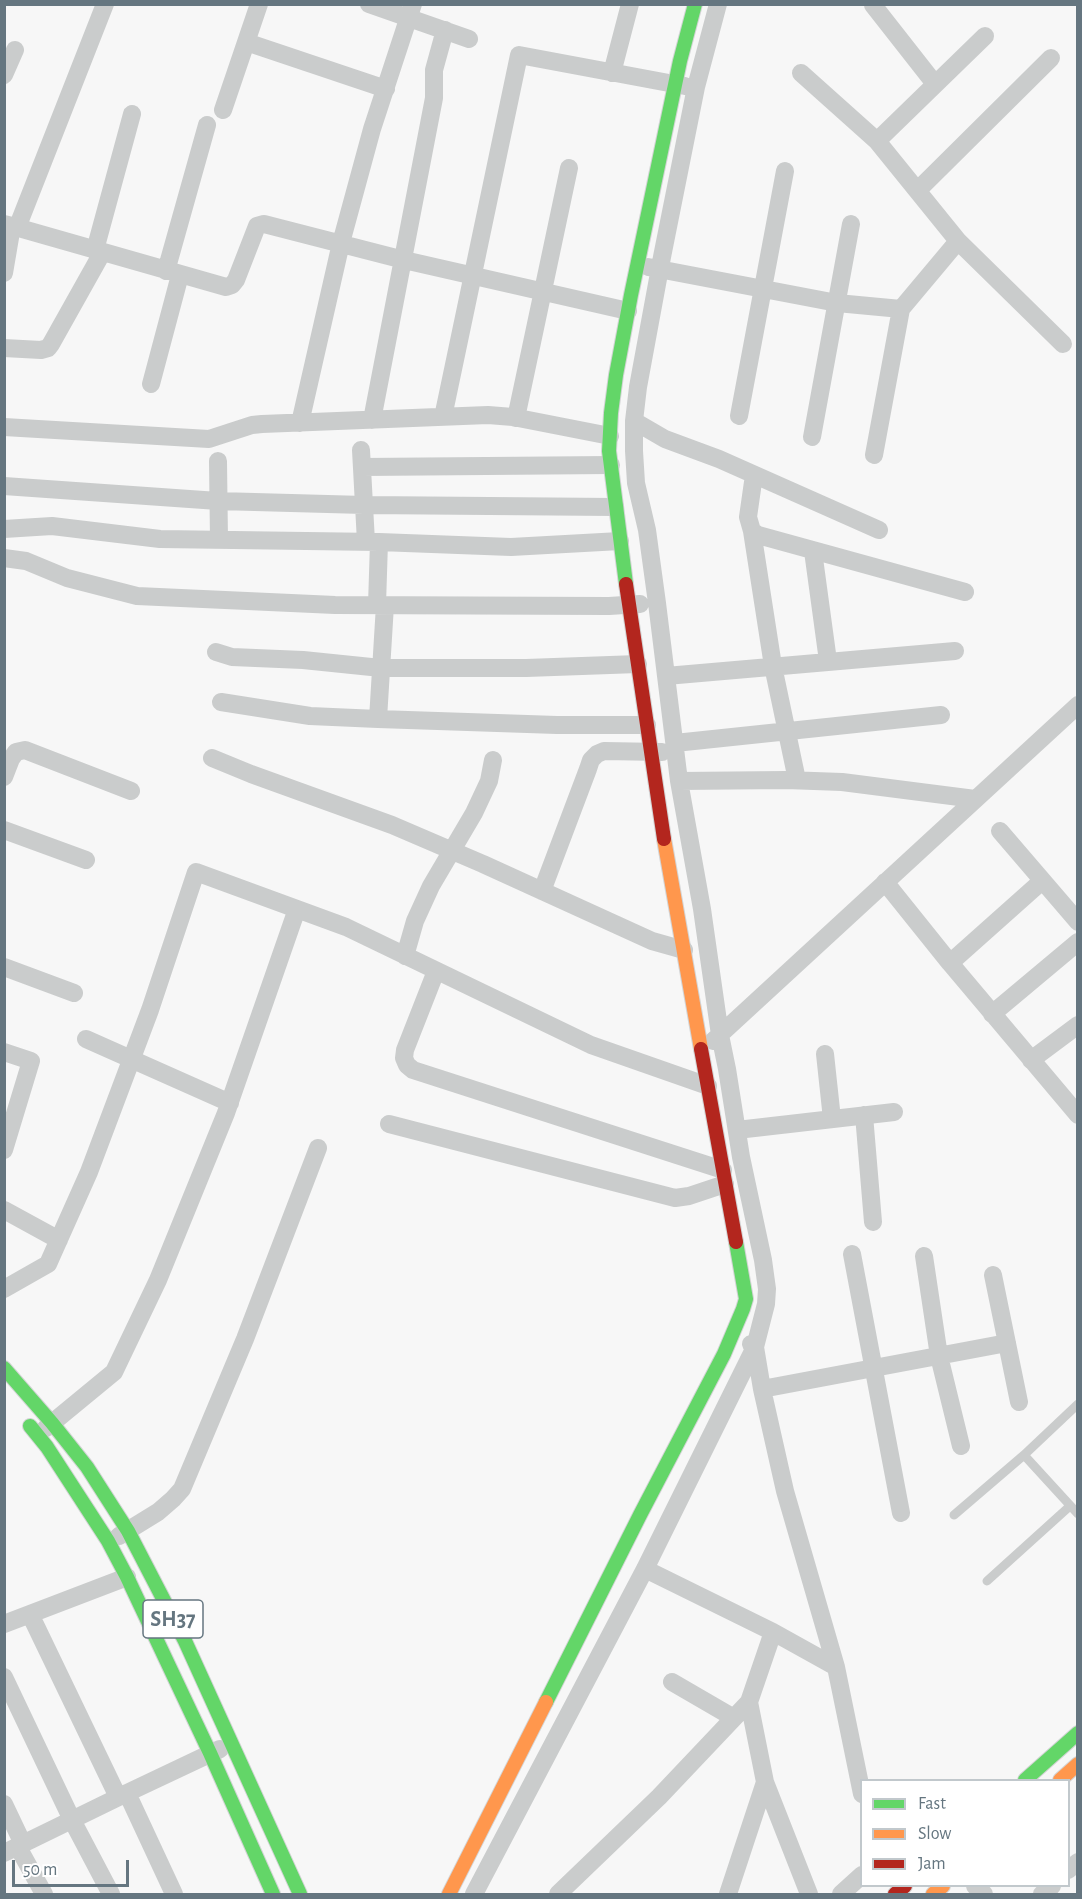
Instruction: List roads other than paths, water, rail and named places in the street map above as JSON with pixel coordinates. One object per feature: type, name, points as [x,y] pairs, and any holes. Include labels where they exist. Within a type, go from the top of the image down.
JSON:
[{"type":"street","points":[[4,273],[11,226],[105,4]]},
{"type":"street","points":[[223,110],[259,4]]},
{"type":"street","points":[[369,4],[411,12],[469,39]]},
{"type":"street","points":[[612,73],[630,4]]},
{"type":"street","points":[[449,1894],[724,1354],[743,1309],[746,1296],[667,858],[615,507],[611,465],[610,436],[616,375],[680,61],[695,4]]},
{"type":"street","points":[[474,1894],[645,1569],[755,1347],[763,1319],[767,1289],[720,1035],[702,909],[679,781],[657,603],[636,483],[634,451],[634,421],[638,387],[696,87],[718,4]]},
{"type":"street","points":[[873,5],[935,84]]},
{"type":"street","points":[[300,423],[341,243],[372,129],[411,12]]},
{"type":"street","points":[[372,420],[434,98],[434,70],[446,30]]},
{"type":"street","points":[[877,141],[985,36]]},
{"type":"street","points":[[246,42],[386,89]]},
{"type":"street","points":[[4,75],[15,50]]},
{"type":"street","points":[[443,417],[519,55],[696,87]]},
{"type":"street","points":[[918,190],[1051,57]]},
{"type":"street","points":[[801,73],[877,141],[958,241],[1063,344]]},
{"type":"street","points":[[4,348],[41,350],[48,348],[51,344],[99,252],[132,114]]},
{"type":"street","points":[[151,384],[173,273],[207,125]]},
{"type":"street","points":[[516,418],[570,168]]},
{"type":"street","points":[[739,416],[785,171]]},
{"type":"street","points":[[11,226],[219,287],[226,287],[232,285],[236,280],[256,226],[260,224],[404,260],[628,311]]},
{"type":"street","points":[[812,437],[851,224]]},
{"type":"street","points":[[874,455],[901,309],[958,241]]},
{"type":"street","points":[[637,265],[837,303],[901,309]]},
{"type":"street","points":[[4,427],[210,439],[252,425],[488,416],[516,418],[610,436]]},
{"type":"street","points":[[634,421],[665,440],[719,459],[879,530]]},
{"type":"street","points":[[378,719],[381,605],[364,505],[361,458],[611,465]]},
{"type":"street","points":[[218,461],[219,540]]},
{"type":"street","points":[[754,475],[748,517],[773,666],[797,780]]},
{"type":"street","points":[[4,486],[218,501],[615,507]]},
{"type":"street","points":[[4,529],[52,526],[160,539],[372,542],[511,547],[620,541]]},
{"type":"street","points":[[752,531],[758,535],[813,551],[965,592]]},
{"type":"street","points":[[813,551],[828,661]]},
{"type":"street","points":[[4,558],[26,561],[67,578],[137,596],[335,605],[609,606],[657,603]]},
{"type":"street","points":[[666,676],[955,651]]},
{"type":"street","points":[[216,652],[232,657],[303,660],[381,668],[526,668],[638,664]]},
{"type":"street","points":[[221,702],[310,716],[557,725],[647,724]]},
{"type":"street","points":[[702,1050],[1077,705]]},
{"type":"street","points":[[542,891],[591,760],[597,754],[604,751],[651,751],[788,732],[940,716]]},
{"type":"street","points":[[4,777],[16,752],[25,750],[131,791]]},
{"type":"street","points":[[212,758],[392,825],[652,941],[684,950]]},
{"type":"street","points":[[405,956],[415,921],[431,886],[478,804],[489,781],[493,760]]},
{"type":"street","points":[[679,781],[842,782],[975,799]]},
{"type":"street","points":[[4,830],[86,860]]},
{"type":"street","points":[[1000,831],[1077,922]]},
{"type":"street","points":[[4,1289],[48,1264],[89,1172],[132,1059],[196,872],[346,927],[591,1045],[708,1086]]},
{"type":"street","points":[[950,963],[1042,881]]},
{"type":"street","points":[[885,882],[1077,1115]]},
{"type":"street","points":[[37,1435],[114,1372],[158,1280],[230,1104],[297,909]]},
{"type":"street","points":[[992,1014],[1077,942]]},
{"type":"street","points":[[4,967],[74,993]]},
{"type":"street","points":[[436,971],[405,1050],[407,1065],[413,1070],[724,1177]]},
{"type":"street","points":[[1031,1060],[1077,1025]]},
{"type":"street","points":[[86,1039],[230,1104]]},
{"type":"street","points":[[4,1052],[31,1061],[4,1150]]},
{"type":"street","points":[[825,1054],[832,1119]]},
{"type":"street","points":[[737,1130],[894,1112]]},
{"type":"street","points":[[864,1115],[873,1222]]},
{"type":"street","points":[[389,1124],[675,1198],[689,1196],[724,1177]]},
{"type":"street","points":[[108,1541],[158,1512],[182,1489],[245,1339],[318,1148]]},
{"type":"street","points":[[4,1210],[59,1240]]},
{"type":"street","points":[[852,1254],[901,1513]]},
{"type":"street","points":[[924,1256],[939,1356],[961,1446]]},
{"type":"street","points":[[993,1275],[1019,1402]]},
{"type":"street","points":[[736,1327],[755,1347],[762,1389],[786,1491],[836,1667],[860,1789]]},
{"type":"street","points":[[762,1389],[1007,1343]]},
{"type":"street","name":"SH37","points":[[4,1368],[87,1467],[128,1531],[185,1641],[300,1894]]},
{"type":"street","name":"SH37","points":[[24,1419],[108,1541],[127,1576],[273,1894]]},
{"type":"street","points":[[645,1569],[773,1632],[836,1667]]},
{"type":"street","points":[[4,1624],[127,1576]]},
{"type":"street","points":[[30,1614],[174,1894]]},
{"type":"street","points":[[558,1894],[659,1797],[749,1702],[773,1632]]},
{"type":"street","points":[[4,1677],[72,1820],[111,1894]]},
{"type":"street","points":[[672,1682],[734,1718]]},
{"type":"street","points":[[749,1702],[765,1782],[809,1894]]},
{"type":"street","points":[[1026,1779],[1077,1733]]},
{"type":"street","points":[[15,1848],[233,1744]]},
{"type":"street","points":[[1061,1779],[1077,1764]]},
{"type":"street","points":[[728,1894],[765,1782]]},
{"type":"street","points":[[4,1804],[15,1848],[44,1894]]},
{"type":"street","points":[[841,1894],[860,1876]]},
{"type":"lane","points":[[954,1515],[1024,1455],[1077,1404]]},
{"type":"lane","points":[[1024,1455],[1077,1514]]},
{"type":"lane","points":[[987,1581],[1070,1506]]}]
